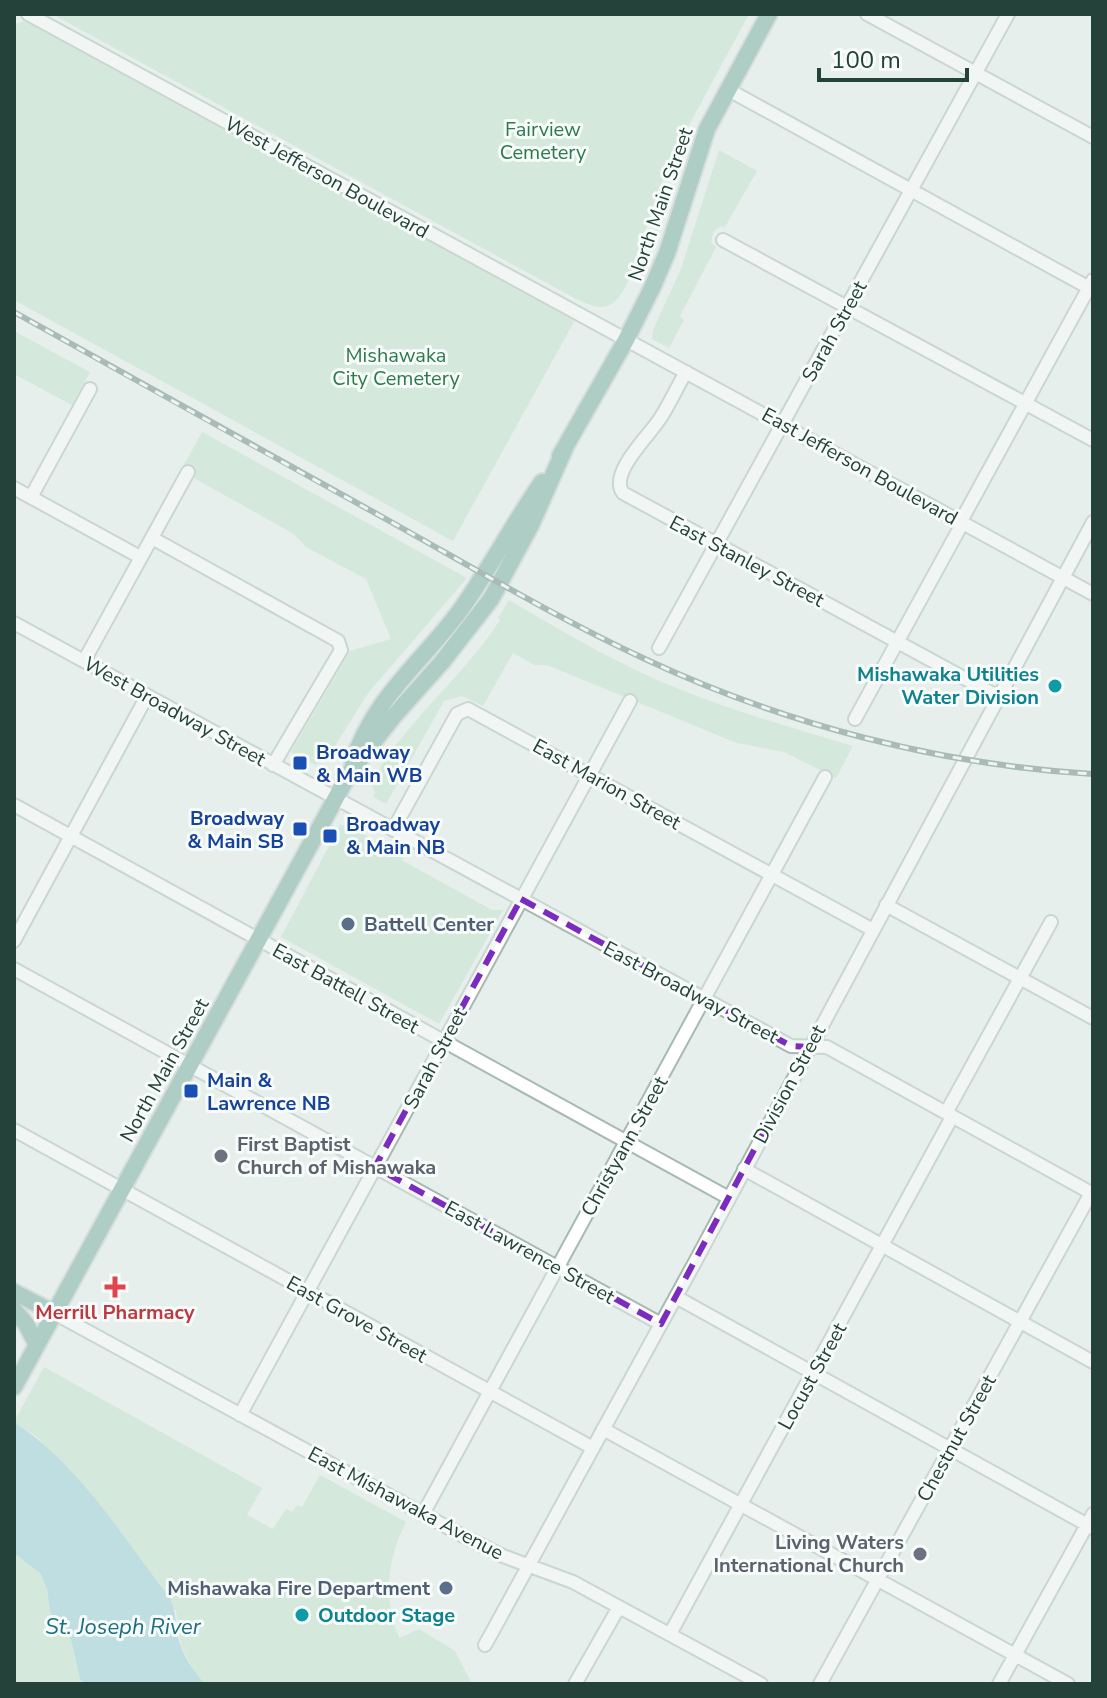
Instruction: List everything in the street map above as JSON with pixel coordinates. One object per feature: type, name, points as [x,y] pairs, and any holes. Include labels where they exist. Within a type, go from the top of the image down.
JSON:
[{"type":"main road","name":"North Main Street","points":[[14,1387],[350,772],[362,735],[377,711],[472,593],[513,524],[565,448],[626,340],[667,253],[707,129],[769,14]]},
{"type":"main road","points":[[14,1292],[54,1313]]},
{"type":"main road","points":[[14,1310],[37,1345]]},
{"type":"street","name":"West Jefferson Boulevard","points":[[28,14],[626,340]]},
{"type":"street","points":[[867,14],[1093,137]]},
{"type":"street","name":"Sarah Street","points":[[659,648],[1008,14]]},
{"type":"street","points":[[727,89],[1092,286],[1024,405],[855,719]]},
{"type":"street","points":[[723,240],[1093,440]]},
{"type":"street","name":"East Jefferson Boulevard","points":[[626,340],[1093,594]]},
{"type":"street","name":"East Stanley Street","points":[[686,372],[661,418],[635,449],[619,479],[619,488],[623,493],[997,696]]},
{"type":"street","points":[[31,497],[90,389]]},
{"type":"street","points":[[84,661],[188,472]]},
{"type":"street","points":[[15,491],[140,557]]},
{"type":"street","name":"Division Street","points":[[485,1645],[1093,522]]},
{"type":"street","points":[[152,538],[338,641],[341,650],[337,659],[310,699],[273,765]]},
{"type":"street","name":"West Broadway Street","points":[[14,623],[335,799]]},
{"type":"street","points":[[14,941],[147,696]]},
{"type":"street","name":"Sarah Street","points":[[240,1415],[630,701]]},
{"type":"street","name":"East Marion Street","points":[[393,830],[457,714],[465,709],[873,930]]},
{"type":"street","name":"Christyann Street","points":[[423,1514],[825,777]]},
{"type":"street","name":"East Broadway Street","points":[[335,799],[791,1046],[827,1047],[1092,1193]]},
{"type":"street","name":"East Battell Street","points":[[14,805],[729,1198]]},
{"type":"street","points":[[886,905],[1093,1018]]},
{"type":"street","name":"Locust Street","points":[[670,1634],[883,1246],[1051,922]]},
{"type":"street","name":"East Lawrence Street","points":[[14,969],[661,1324]]},
{"type":"street","name":"East Grove Street","points":[[14,1130],[593,1448]]},
{"type":"street","points":[[744,1169],[1093,1362]]},
{"type":"street","name":"Chestnut Street","points":[[820,1684],[1092,1193]]},
{"type":"street","points":[[676,1297],[950,1449],[1091,1522],[999,1684]]},
{"type":"street","name":"East Mishawaka Avenue","points":[[54,1313],[423,1514],[495,1552],[565,1578],[753,1682]]},
{"type":"street","points":[[603,1429],[1068,1684]]},
{"type":"street","points":[[575,1684],[619,1607]]},
{"type":"highlighted area","points":[[521,899],[791,1046],[809,1047],[661,1324],[375,1167]]},
{"type":"green space","name":"Fairview Cemetery","points":[[52,14],[749,14],[668,164],[627,284],[615,302],[602,307],[567,294]]},
{"type":"green space","name":"Mishawaka City Cemetery","points":[[24,21],[575,320],[453,541],[14,300],[14,25]]},
{"type":"green space","points":[[719,150],[757,171],[725,227],[714,231],[711,242],[716,247],[680,316],[684,320],[669,348],[652,339],[653,330],[681,269]]},
{"type":"green space","points":[[14,331],[90,372],[72,405],[14,374]]},
{"type":"green space","points":[[202,432],[467,578],[368,693],[327,759],[315,765],[291,752],[350,651],[391,639],[366,579],[306,547],[294,534],[194,478],[196,474],[183,467]]},
{"type":"green space","points":[[509,600],[594,649],[661,682],[747,714],[853,746],[836,778],[784,752],[737,743],[547,665],[535,665],[513,653],[483,706],[462,696],[444,701],[386,804],[373,797],[375,793],[371,783],[385,761],[469,662],[500,620],[498,618]]},
{"type":"green space","points":[[340,825],[346,825],[401,855],[403,861],[492,910],[503,910],[439,1024],[281,937]]},
{"type":"green space","points":[[44,1367],[262,1488],[247,1515],[273,1529],[286,1509],[292,1512],[297,1505],[302,1507],[320,1475],[406,1522],[389,1579],[391,1608],[399,1638],[419,1629],[455,1651],[472,1684],[205,1684],[195,1673],[181,1646],[176,1611],[109,1518],[37,1437],[14,1422]]},
{"type":"green space","points":[[14,1553],[41,1574],[50,1612],[71,1640],[80,1679],[85,1684],[14,1684]]},
{"type":"water","name":"St. Joseph River","points":[[14,1422],[38,1439],[80,1480],[170,1598],[182,1650],[205,1684],[85,1684],[80,1679],[71,1640],[50,1612],[41,1574],[14,1553]]},
{"type":"railway","points":[[14,312],[546,609],[611,643],[698,682],[807,722],[863,738],[978,761],[1093,774]]},
{"type":"place","name":"Mishawaka Utilities Water Division","points":[[1055,686]]},
{"type":"place","name":"Broadway & Main WB","points":[[300,763]]},
{"type":"place","name":"Broadway & Main SB","points":[[300,829]]},
{"type":"place","name":"Broadway & Main NB","points":[[330,836]]},
{"type":"place","name":"Battell Center","points":[[348,924]]},
{"type":"place","name":"Main & Lawrence NB","points":[[191,1091]]},
{"type":"place","name":"First Baptist Church of Mishawaka","points":[[221,1156]]},
{"type":"place","name":"Merrill Pharmacy","points":[[115,1287]]},
{"type":"place","name":"Living Waters International Church","points":[[920,1554]]},
{"type":"place","name":"Mishawaka Fire Department","points":[[446,1588]]},
{"type":"place","name":"Outdoor Stage","points":[[302,1615]]}]
